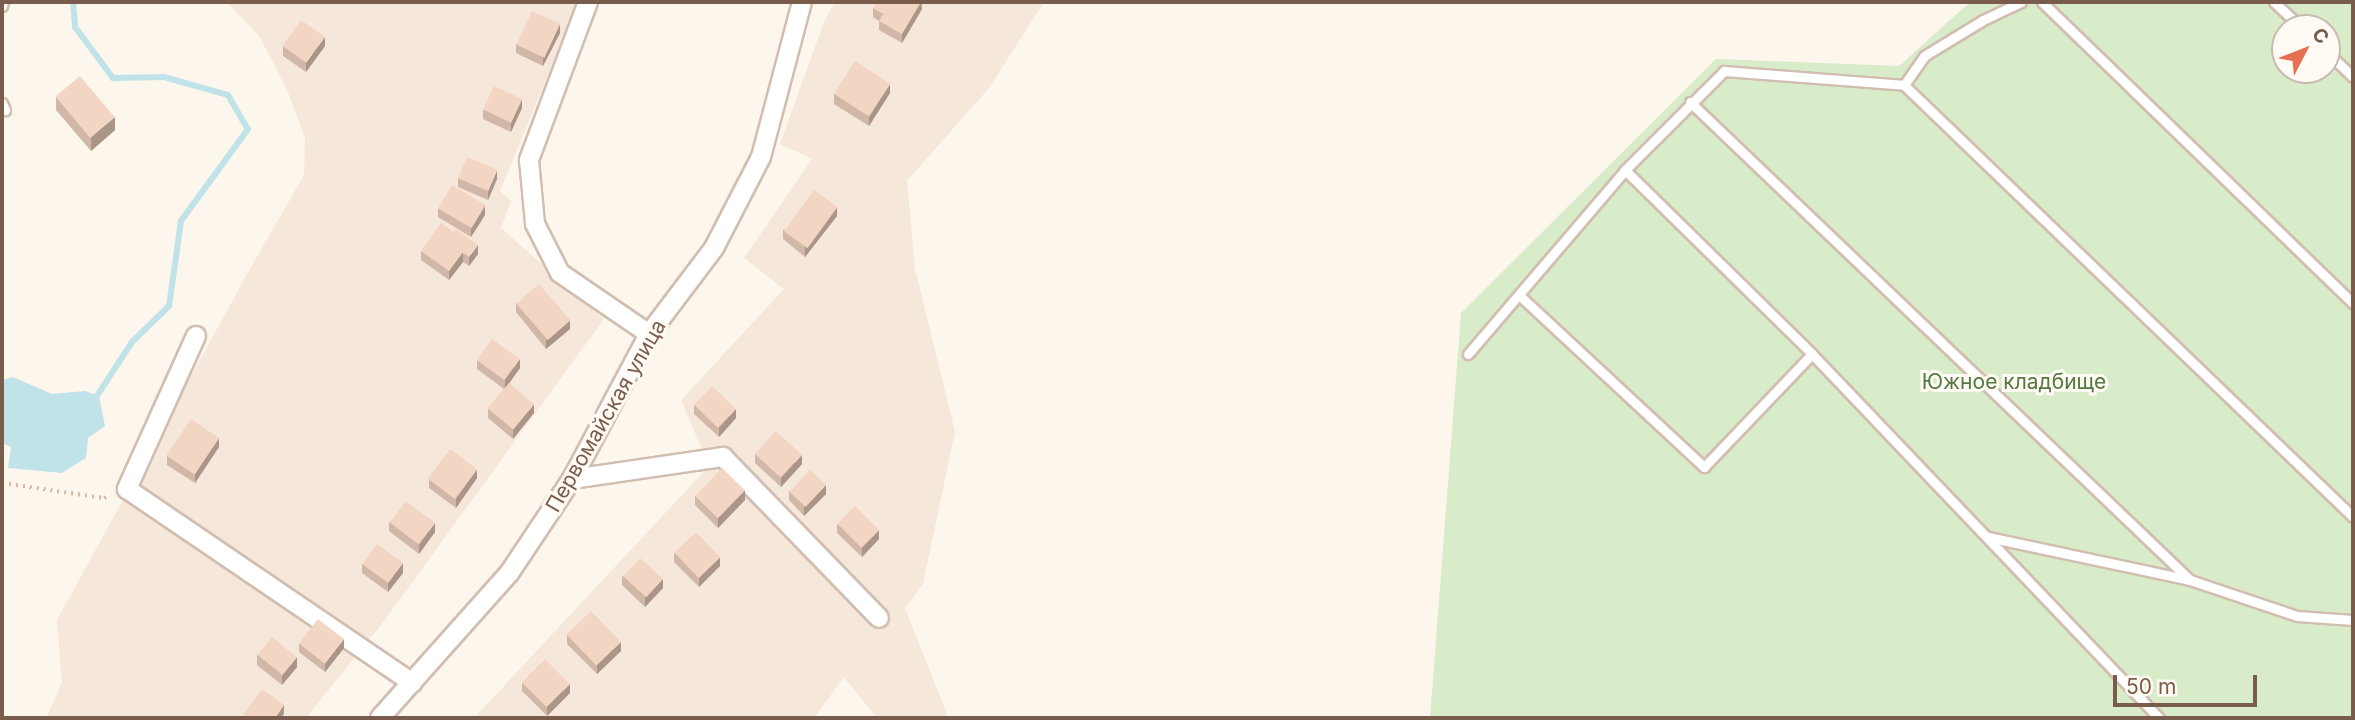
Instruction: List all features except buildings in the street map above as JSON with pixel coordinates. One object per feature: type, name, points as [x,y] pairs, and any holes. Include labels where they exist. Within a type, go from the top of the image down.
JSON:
[{"type":"street","points":[[588,2],[529,160],[535,224],[560,273],[649,334]]},
{"type":"street","name":"Первомайская улица","points":[[380,718],[510,572],[572,479],[649,334],[713,248],[761,157],[802,2]]},
{"type":"street","points":[[196,336],[127,489],[412,683]]},
{"type":"street","points":[[572,479],[723,457],[879,618]]},
{"type":"lane","points":[[1904,85],[1924,57],[1983,20],[2021,2]]},
{"type":"lane","points":[[2042,2],[2353,303]]},
{"type":"lane","points":[[2274,2],[2287,14]]},
{"type":"lane","points":[[1468,354],[1625,170],[1690,102],[1724,71],[1904,85],[2353,517]]},
{"type":"lane","points":[[1690,102],[2190,580]]},
{"type":"lane","points":[[1625,170],[1812,354],[2159,718]]},
{"type":"lane","points":[[1519,295],[1704,467],[1812,354]]},
{"type":"lane","points":[[1987,537],[2190,580],[2297,616],[2353,620]]},
{"type":"path","points":[[2,483],[104,498],[127,489]]},
{"type":"shaded area","points":[[227,2],[578,2],[500,191],[511,201],[501,228],[604,319],[384,621],[306,718],[46,718],[62,683],[57,620],[304,175],[305,138],[286,87],[259,36]]},
{"type":"shaded area","points":[[835,2],[1044,2],[989,88],[907,181],[915,268],[955,432],[923,584],[905,608],[947,714],[942,718],[877,718],[844,677],[814,718],[474,718],[709,466],[681,400],[784,289],[744,258],[812,159],[780,144],[824,22]]},
{"type":"green space","name":"Южное кладбище","points":[[1970,2],[2353,2],[2353,718],[1430,718],[1461,313],[1716,59],[1899,66]]},
{"type":"water","points":[[13,377],[52,394],[85,391],[99,396],[105,426],[88,438],[86,458],[62,473],[8,468],[11,447],[2,443],[2,380]]},
{"type":"waterway","points":[[73,2],[75,27],[113,78],[164,77],[228,95],[248,129],[181,221],[169,306],[132,342],[93,402]]}]
